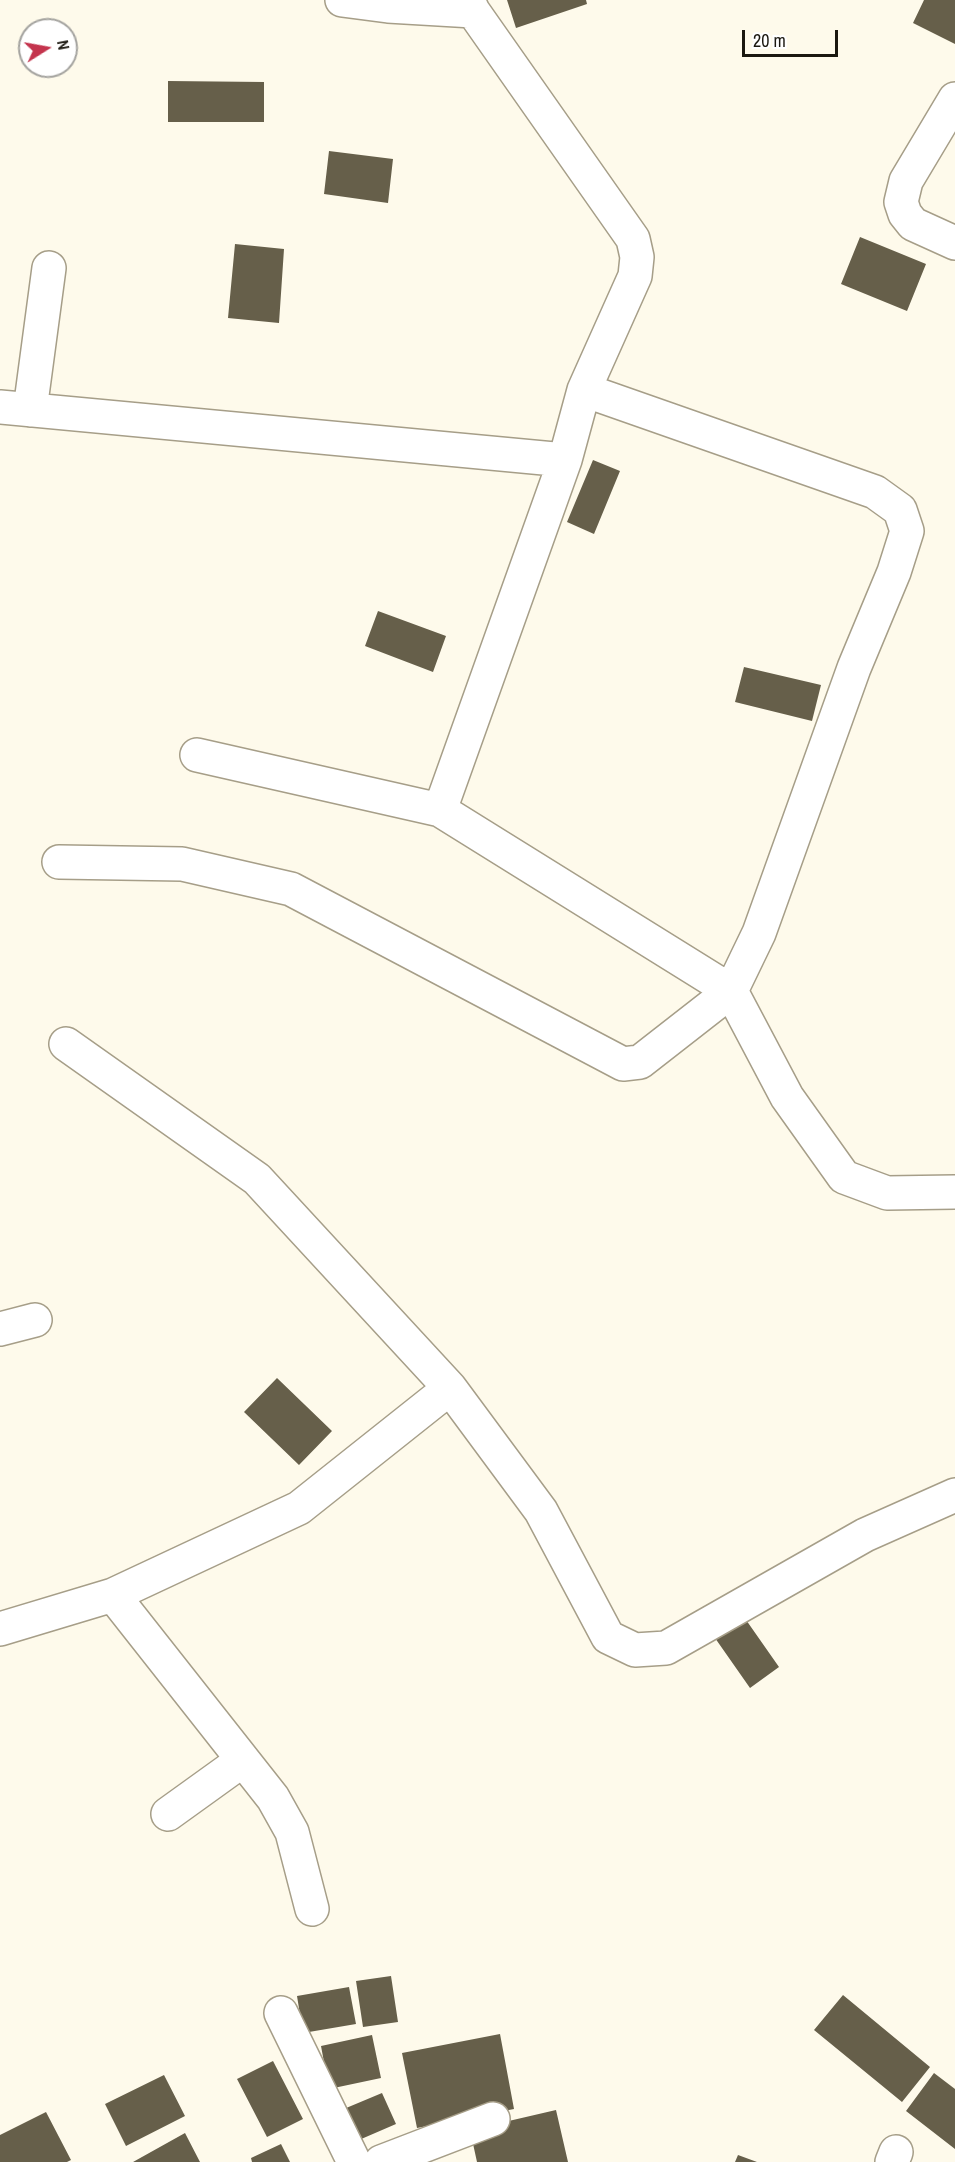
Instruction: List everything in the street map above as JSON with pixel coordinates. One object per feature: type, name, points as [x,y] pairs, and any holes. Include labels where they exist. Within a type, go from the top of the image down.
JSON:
[{"type":"street","points":[[342,0],[388,6],[471,6],[633,239],[637,257],[635,276],[584,390],[565,460],[440,810]]},
{"type":"street","points":[[955,99],[906,181],[901,202],[905,214],[913,224],[955,243]]},
{"type":"street","points":[[49,268],[15,409],[565,460]]},
{"type":"street","points":[[59,862],[182,864],[291,889],[623,1064],[640,1062],[731,991],[759,933],[854,668],[894,572],[907,531],[900,510],[875,492],[584,390]]},
{"type":"street","points":[[197,754],[440,810],[731,991],[787,1096],[844,1177],[887,1193],[955,1192]]},
{"type":"street","points":[[66,1044],[257,1179],[450,1388],[541,1511],[608,1637],[635,1650],[666,1648],[865,1535],[955,1495]]},
{"type":"street","points":[[0,1329],[35,1320]]},
{"type":"street","points":[[0,1629],[113,1595],[299,1509],[450,1388]]},
{"type":"street","points":[[113,1595],[273,1798],[292,1832],[312,1909]]},
{"type":"street","points":[[168,1814],[243,1760]]},
{"type":"street","points":[[281,2013],[354,2162]]},
{"type":"street","points":[[381,2162],[494,2119]]},
{"type":"building","points":[[507,0],[586,0],[587,4],[516,28]]},
{"type":"building","points":[[924,0],[955,0],[955,44],[913,23]]},
{"type":"building","points":[[168,81],[264,82],[264,122],[168,122]]},
{"type":"building","points":[[329,151],[393,159],[388,203],[324,194]]},
{"type":"building","points":[[860,237],[926,264],[907,311],[841,284]]},
{"type":"building","points":[[235,244],[284,249],[279,323],[228,318]]},
{"type":"building","points":[[593,460],[620,471],[594,534],[567,522]]},
{"type":"building","points":[[378,611],[446,636],[433,672],[365,646]]},
{"type":"building","points":[[744,667],[821,685],[812,721],[735,702]]},
{"type":"building","points":[[277,1378],[332,1431],[299,1465],[244,1412]]},
{"type":"building","points":[[744,1617],[779,1667],[750,1688],[715,1638]]},
{"type":"building","points":[[391,1976],[398,2022],[363,2027],[356,1981]]},
{"type":"building","points":[[349,1987],[356,2024],[303,2033],[297,1996]]},
{"type":"building","points":[[843,1995],[930,2067],[902,2102],[814,2030]]},
{"type":"building","points":[[500,2034],[514,2109],[417,2128],[402,2053]]},
{"type":"building","points":[[372,2035],[381,2078],[329,2089],[321,2046]]},
{"type":"building","points":[[273,2061],[303,2119],[267,2137],[237,2079]]},
{"type":"building","points":[[934,2073],[955,2089],[955,2149],[906,2111]]},
{"type":"building","points":[[164,2075],[185,2116],[126,2146],[105,2104]]},
{"type":"building","points":[[382,2093],[396,2124],[352,2143],[339,2111]]},
{"type":"building","points":[[556,2110],[568,2162],[477,2162],[470,2130]]},
{"type":"building","points":[[46,2112],[71,2160],[67,2162],[0,2162],[0,2135]]},
{"type":"building","points":[[185,2133],[200,2162],[133,2162]]},
{"type":"building","points":[[281,2144],[290,2162],[252,2162],[251,2158]]},
{"type":"building","points":[[738,2155],[757,2162],[735,2162]]}]
